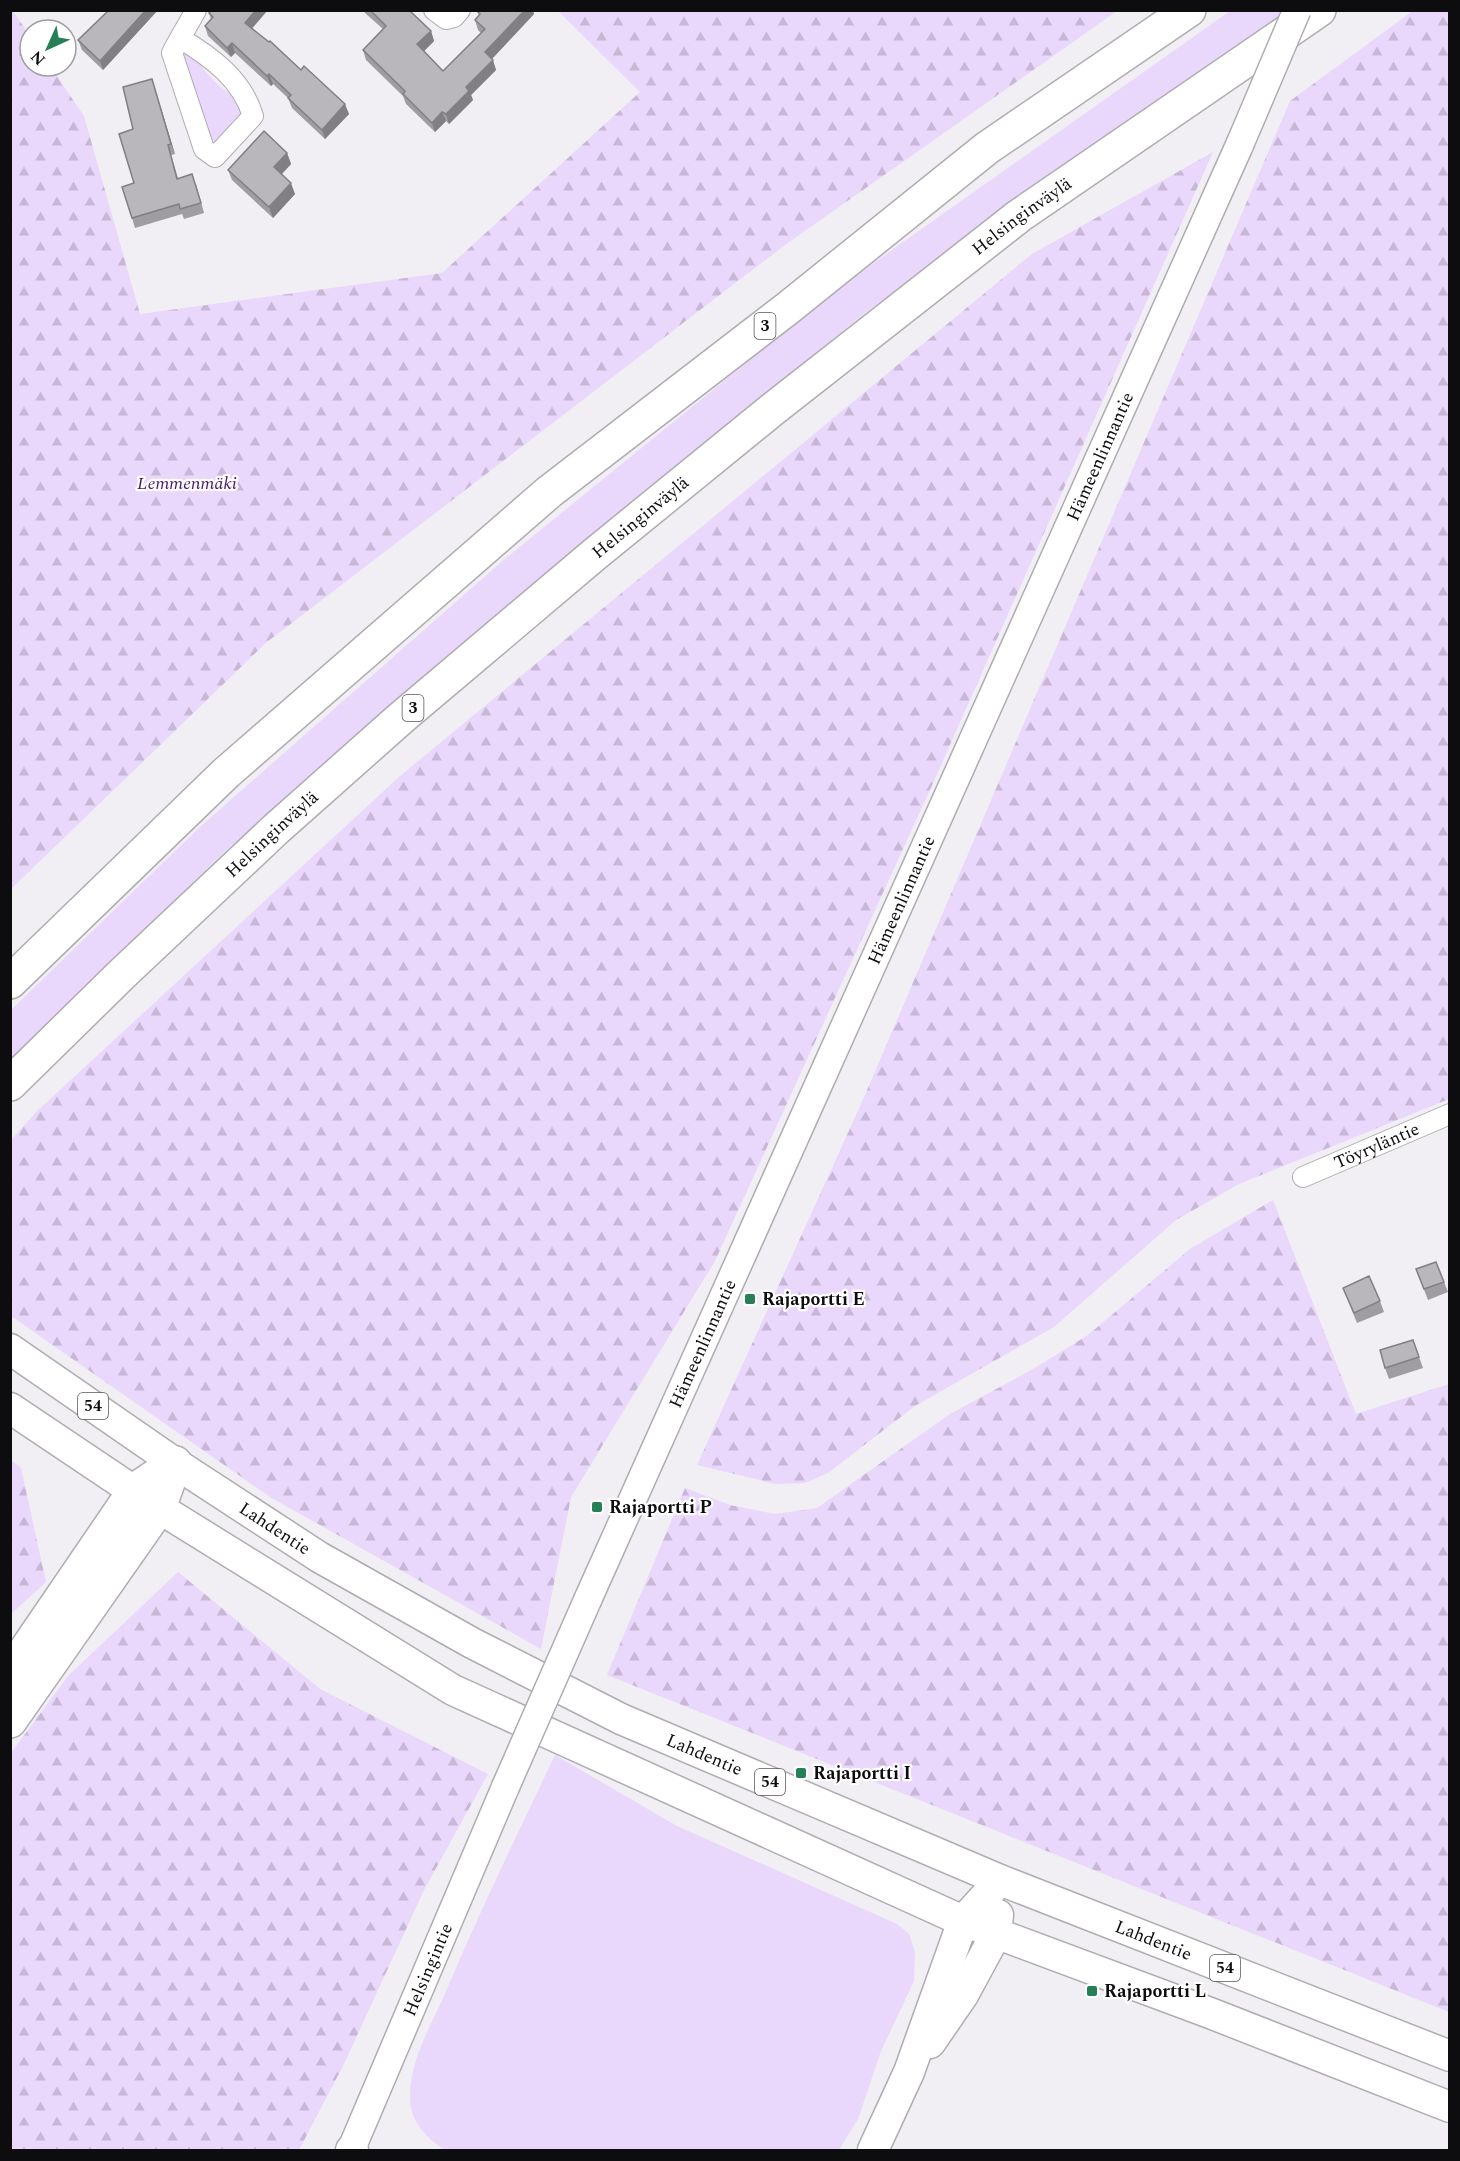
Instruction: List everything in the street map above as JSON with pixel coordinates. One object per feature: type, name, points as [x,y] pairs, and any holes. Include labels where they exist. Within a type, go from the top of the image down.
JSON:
[{"type":"highway","name":"3","points":[[10,982],[226,773],[549,492],[788,308],[987,148],[1189,10]]},
{"type":"highway","name":"Helsinginväylä","points":[[10,1084],[276,830],[401,718],[595,554],[773,409],[1019,216],[1319,10]]},
{"type":"highway","points":[[10,1673],[175,1463]]},
{"type":"highway","points":[[10,1721],[147,1499]]},
{"type":"main road","name":"Hämeenlinnantie","points":[[505,1788],[1240,144],[1297,10]]},
{"type":"main road","name":"Lahdentie","points":[[10,1349],[175,1463],[319,1557],[472,1643],[621,1719],[1000,1880],[1449,2056]]},
{"type":"main road","points":[[10,1408],[147,1499],[453,1690],[963,1921],[1210,2013],[1449,2107]]},
{"type":"main road","name":"Helsingintie","points":[[352,2150],[505,1788]]},
{"type":"main road","points":[[873,2151],[909,2072],[963,1921],[1000,1880]]},
{"type":"main road","points":[[909,2072],[963,1995],[996,1934],[1000,1880]]},
{"type":"street","points":[[180,38],[236,81],[248,100],[253,116],[215,157],[204,149],[171,53],[195,10]]},
{"type":"street","points":[[434,10],[446,19],[454,17],[460,10]]},
{"type":"street","name":"Töyryläntie","points":[[1303,1177],[1449,1114]]},
{"type":"green space","name":"Lemmenmäki","points":[[11,10],[18,18],[18,78],[58,78],[84,116],[140,314],[442,273],[640,92],[558,11],[1117,11],[785,245],[267,642],[11,889]]},
{"type":"green space","points":[[1414,10],[1450,11],[1449,1099],[1239,1184],[1176,1220],[1054,1327],[915,1406],[828,1473],[805,1483],[776,1484],[697,1465],[862,1102],[1290,101]]},
{"type":"green space","points":[[1230,11],[1293,11],[1235,48],[866,312],[531,586],[225,851],[11,1060],[11,1010],[201,826],[506,558],[841,286]]},
{"type":"green space","points":[[185,53],[193,53],[207,73],[220,86],[241,98],[242,120],[217,141],[210,141],[180,57]]},
{"type":"green space","points":[[1213,152],[934,781],[715,1261],[571,1497],[541,1649],[270,1497],[11,1316],[11,1140],[35,1113],[400,776],[1032,254]]},
{"type":"green space","points":[[1273,1200],[1356,1414],[1449,1384],[1449,2012],[607,1675],[685,1488],[730,1505],[775,1514],[817,1508],[950,1414],[1033,1369],[1088,1335],[1190,1249]]},
{"type":"green space","points":[[11,1460],[21,1468],[46,1582],[11,1614]]},
{"type":"green space","points":[[178,1572],[320,1689],[488,1774],[424,1890],[344,2064],[299,2150],[11,2150],[11,1753],[68,1676]]},
{"type":"green space","points":[[555,1755],[677,1826],[897,1924],[909,1934],[915,1952],[914,1981],[881,2051],[858,2119],[839,2150],[445,2150],[420,2128],[410,2105],[411,2083],[417,2057],[484,1905]]},
{"type":"building","points":[[109,10],[146,10],[100,61],[78,40]]},
{"type":"building","points":[[212,10],[256,10],[245,23],[270,41],[301,70],[304,66],[345,104],[322,130],[288,98],[291,95],[269,74],[267,76],[232,43],[227,48],[205,26],[213,17],[209,13]]},
{"type":"building","points":[[370,10],[409,10],[431,31],[417,44],[443,71],[485,29],[475,20],[480,14],[479,10],[525,10],[485,52],[493,60],[466,87],[469,91],[446,114],[442,112],[432,123],[403,94],[405,91],[363,50],[386,26]]},
{"type":"building","points":[[152,79],[171,144],[168,145],[177,179],[192,174],[201,203],[180,209],[179,204],[132,218],[122,187],[134,183],[119,134],[133,129],[123,87]]},
{"type":"building","points":[[264,131],[287,153],[274,167],[291,183],[269,207],[228,170]]},
{"type":"building","points":[[1436,1262],[1444,1282],[1424,1289],[1416,1269]]},
{"type":"building","points":[[1369,1276],[1380,1301],[1354,1313],[1343,1288]]},
{"type":"building","points":[[1413,1340],[1419,1357],[1385,1368],[1380,1350]]},
{"type":"place","name":"Rajaportti E","points":[[750,1299]]},
{"type":"place","name":"Rajaportti P","points":[[597,1507]]},
{"type":"place","name":"Rajaportti I","points":[[801,1773]]},
{"type":"place","name":"Rajaportti L","points":[[1092,1991]]}]
